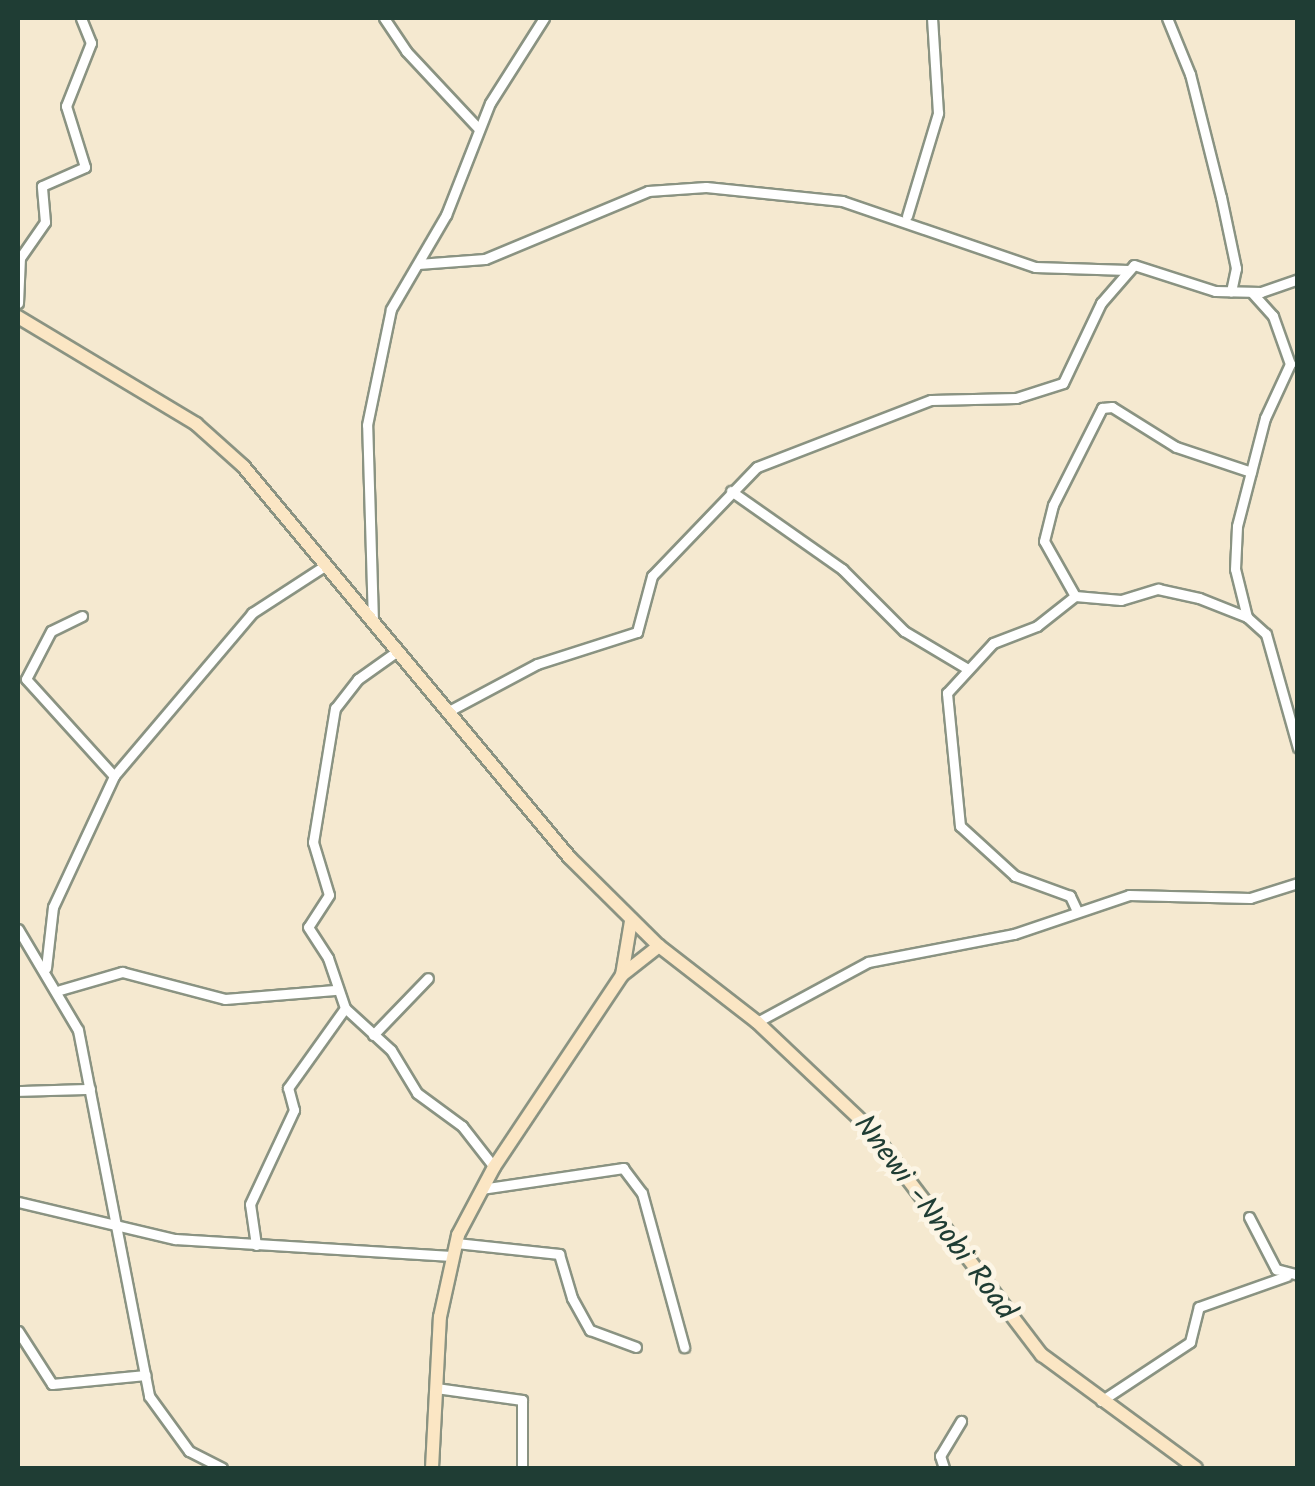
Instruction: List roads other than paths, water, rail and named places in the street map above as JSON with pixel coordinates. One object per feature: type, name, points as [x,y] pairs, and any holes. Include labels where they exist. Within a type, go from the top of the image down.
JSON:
[{"type":"main road","name":"Nnewi -Nnobi Road","points":[[18,317],[196,424],[243,466],[447,712],[631,921],[756,1022],[868,1126],[997,1303],[1042,1355],[1100,1403],[1192,1468]]},
{"type":"main road","points":[[622,975],[631,921]]},
{"type":"main road","points":[[432,1468],[436,1388],[454,1249],[494,1167],[622,975],[659,946]]},
{"type":"street","points":[[18,304],[20,258],[45,222],[42,186],[86,167],[66,106],[91,43],[81,18]]},
{"type":"street","points":[[384,18],[406,51],[479,129]]},
{"type":"street","points":[[373,622],[367,425],[391,309],[418,264],[479,129],[544,18]]},
{"type":"street","points":[[907,216],[938,112],[932,18]]},
{"type":"street","points":[[1167,18],[1187,63],[1221,197],[1236,268],[1231,290]]},
{"type":"street","points":[[418,264],[485,259],[648,191],[706,187],[842,201],[1035,266],[1128,270],[1146,264],[1198,288],[1252,292],[1298,279]]},
{"type":"street","points":[[447,712],[537,664],[637,632],[652,576],[757,467],[793,448],[932,400],[1016,398],[1063,383],[1096,312],[1128,270]]},
{"type":"street","points":[[1252,292],[1273,316],[1290,364],[1265,418],[1234,542],[1247,616],[1270,644],[1298,748]]},
{"type":"street","points":[[1075,596],[1044,541],[1053,505],[1102,408],[1112,407],[1176,447],[1252,472]]},
{"type":"street","points":[[730,491],[842,568],[904,631],[968,668]]},
{"type":"street","points":[[46,971],[53,907],[114,776],[252,613],[326,565]]},
{"type":"street","points":[[1077,911],[1070,896],[1015,876],[960,826],[946,703],[949,686],[993,643],[1037,626],[1075,596],[1107,602],[1158,589],[1178,591],[1247,616]]},
{"type":"street","points":[[82,616],[51,631],[26,679],[114,776]]},
{"type":"street","points":[[396,652],[339,698],[317,802],[314,861],[330,894],[307,922],[328,958],[335,990],[344,1008],[404,1068],[417,1093],[462,1126],[494,1167]]},
{"type":"street","points":[[756,1022],[868,962],[1014,934],[1130,895],[1250,898],[1298,883]]},
{"type":"street","points":[[18,929],[60,990],[78,1030],[150,1396],[189,1451],[222,1468]]},
{"type":"street","points":[[60,990],[122,972],[225,999],[335,990]]},
{"type":"street","points":[[373,1034],[428,978]]},
{"type":"street","points":[[256,1246],[250,1204],[294,1110],[288,1088],[344,1008]]},
{"type":"street","points":[[18,1091],[90,1089]]},
{"type":"street","points":[[481,1190],[624,1168],[642,1194],[684,1348]]},
{"type":"street","points":[[18,1202],[118,1227],[256,1246],[560,1254],[572,1298],[590,1330],[636,1348]]},
{"type":"street","points":[[1249,1216],[1276,1269],[1292,1276]]},
{"type":"street","points":[[1100,1403],[1190,1342],[1199,1306],[1292,1276]]},
{"type":"street","points":[[18,1330],[52,1384],[146,1375]]},
{"type":"street","points":[[436,1388],[522,1400],[522,1468]]},
{"type":"street","points":[[944,1468],[940,1456],[961,1421]]}]
